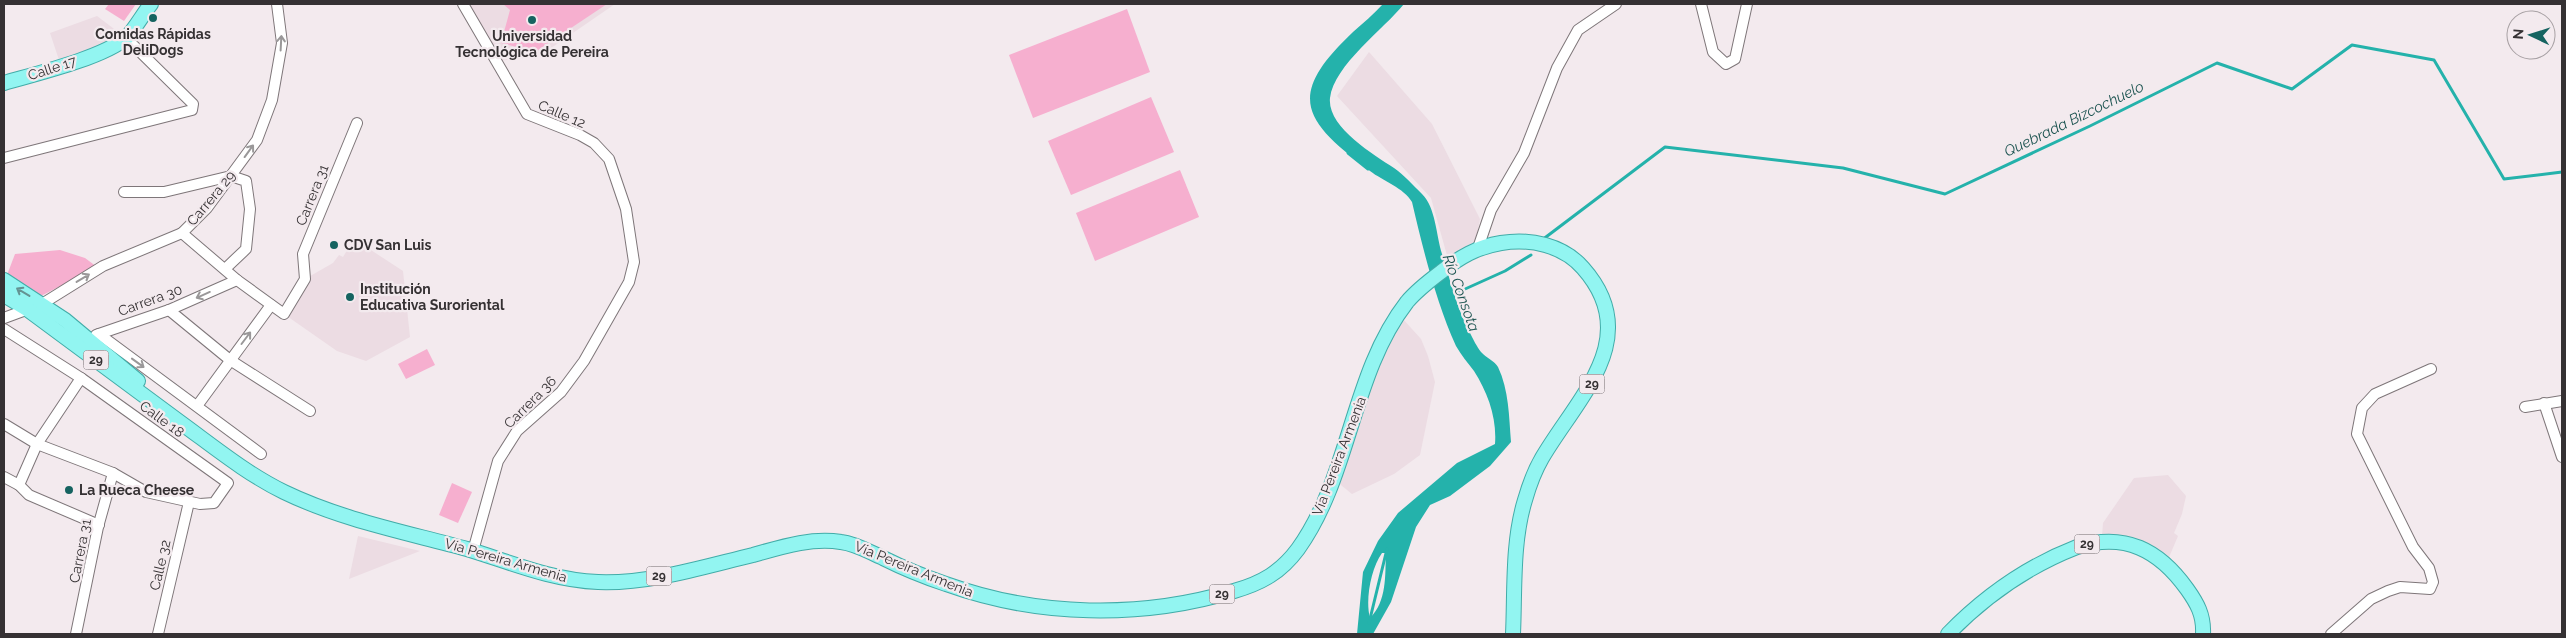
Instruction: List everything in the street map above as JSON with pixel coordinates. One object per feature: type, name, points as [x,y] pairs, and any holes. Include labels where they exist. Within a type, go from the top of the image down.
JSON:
[{"type":"main road","points":[[126,38],[151,4]]},
{"type":"main road","name":"Calle 17","points":[[4,83],[61,66],[98,52],[126,38]]},
{"type":"main road","name":"29","points":[[1478,248],[1510,241],[1535,242],[1556,248],[1571,256],[1586,271],[1607,313],[1606,348],[1593,382],[1540,462],[1524,502],[1519,532],[1513,634]]},
{"type":"main road","name":"Vía Pereira Armenia","points":[[4,295],[26,308],[240,466],[284,492],[358,520],[473,551],[530,570],[565,578],[602,582],[671,574],[799,543],[827,540],[858,546],[942,583],[987,597],[1052,608],[1124,611],[1184,603],[1233,591],[1268,579],[1284,567],[1301,545],[1327,495],[1380,351],[1406,303],[1427,282],[1452,263],[1478,248]]},
{"type":"main road","name":"Vía Pereira Armenia","points":[[4,280],[93,336],[148,390],[165,411]]},
{"type":"main road","name":"29","points":[[1948,634],[1985,598],[2007,583],[2077,546],[2090,543],[2112,542],[2134,546],[2151,552],[2177,575],[2202,613],[2203,634]]},
{"type":"street","name":"Carrera 29","points":[[4,318],[26,308],[42,304],[103,266],[182,233],[206,208],[257,140],[272,100],[282,43],[277,4]]},
{"type":"street","name":"Calle 12","points":[[463,4],[527,114],[580,135],[594,144],[609,160],[626,209],[634,262],[629,282]]},
{"type":"street","points":[[1478,248],[1491,210],[1524,153],[1557,68],[1578,30],[1616,4]]},
{"type":"street","points":[[1701,4],[1713,52],[1719,61],[1726,64],[1735,59],[1747,4]]},
{"type":"street","points":[[4,158],[192,110],[193,104],[126,38]]},
{"type":"street","name":"Carrera 31","points":[[271,305],[284,314],[305,279],[303,254],[356,122]]},
{"type":"street","points":[[124,192],[164,192],[231,176],[246,181],[250,209],[246,249],[225,269]]},
{"type":"street","points":[[182,233],[237,280],[271,305],[197,406]]},
{"type":"street","name":"Carrera 30","points":[[72,343],[169,310],[237,280]]},
{"type":"street","name":"Carrera 36","points":[[473,551],[498,461],[517,431],[561,392],[584,361],[629,282]]},
{"type":"street","points":[[169,310],[230,360],[310,411]]},
{"type":"street","name":"Calle 18","points":[[4,329],[81,378],[228,483],[214,503],[200,504],[189,502]]},
{"type":"street","points":[[93,336],[197,406],[261,454]]},
{"type":"street","points":[[2331,634],[2371,599],[2400,587],[2430,589],[2433,582],[2429,568],[2413,547],[2357,434],[2362,408],[2374,394],[2430,369]]},
{"type":"street","points":[[19,485],[37,444],[81,378]]},
{"type":"street","points":[[2525,408],[2562,401]]},
{"type":"street","points":[[2544,403],[2562,457]]},
{"type":"street","points":[[4,424],[37,444],[112,473],[146,492],[189,502]]},
{"type":"street","name":"Carrera 31","points":[[76,634],[98,525],[112,473]]},
{"type":"street","points":[[4,478],[19,485],[29,496],[98,525]]},
{"type":"street","name":"Calle 32","points":[[158,634],[189,502]]},
{"type":"shaded area","points":[[109,4],[136,4],[124,21],[105,9]]},
{"type":"shaded area","name":"Universidad Tecnológica de Pereira","points":[[463,4],[615,4],[538,57],[497,61]]},
{"type":"shaded area","points":[[503,4],[607,4],[535,52],[501,43],[510,10]]},
{"type":"shaded area","points":[[1127,9],[1150,72],[1033,118],[1009,55]]},
{"type":"shaded area","points":[[97,16],[126,38],[61,66],[50,33]]},
{"type":"shaded area","points":[[1369,52],[1432,124],[1480,219],[1475,246],[1448,259],[1431,198],[1337,96]]},
{"type":"shaded area","points":[[1151,97],[1174,152],[1071,195],[1048,141]]},
{"type":"shaded area","points":[[1180,170],[1199,217],[1095,261],[1076,213]]},
{"type":"shaded area","name":"Institución Educativa Suroriental","points":[[354,239],[403,271],[410,337],[366,361],[337,351],[284,314],[305,279],[333,263],[339,255],[343,257]]},
{"type":"shaded area","points":[[60,250],[85,258],[97,267],[41,296],[7,275],[15,254]]},
{"type":"shaded area","points":[[1402,318],[1421,339],[1435,382],[1420,455],[1394,474],[1352,494],[1336,481],[1385,348]]},
{"type":"shaded area","points":[[427,349],[435,365],[406,379],[398,364]]},
{"type":"shaded area","points":[[2168,475],[2186,496],[2182,514],[2174,533],[2178,536],[2167,562],[2102,536],[2103,523],[2134,478]]},
{"type":"shaded area","points":[[452,483],[472,492],[458,523],[439,515]]},
{"type":"shaded area","points":[[358,536],[420,551],[349,579]]},
{"type":"water","points":[[1383,4],[1404,4],[1361,48],[1340,73],[1330,98],[1331,109],[1343,129],[1353,139],[1394,168],[1427,200],[1433,214],[1440,247],[1454,294],[1465,324],[1480,350],[1497,365],[1502,376],[1508,404],[1511,442],[1490,466],[1450,496],[1430,505],[1416,527],[1391,602],[1373,634],[1357,634],[1363,572],[1378,541],[1398,513],[1457,463],[1495,444],[1495,425],[1487,397],[1479,379],[1456,346],[1442,312],[1412,202],[1404,193],[1375,175],[1347,153],[1317,122],[1311,107],[1311,91],[1318,74],[1331,54]],"holes":[[[1382,553],[1386,553],[1384,588],[1380,604],[1370,618],[1368,602],[1372,575],[1378,559]]]},
{"type":"waterway","name":"Quebrada Bizcochuelo","points":[[1542,240],[1665,147],[1843,168],[1945,194],[2090,126],[2217,63],[2292,89],[2352,45],[2434,60],[2504,179],[2562,172]]},
{"type":"waterway","name":"Río Consota","points":[[1348,153],[1368,169]]},
{"type":"waterway","points":[[1454,294],[1505,271],[1531,255]]},
{"type":"waterway","name":"Río Consota","points":[[1369,623],[1387,549]]},
{"type":"place","name":"Comidas Rápidas DeliDogs","points":[[153,18]]},
{"type":"place","name":"Universidad Tecnológica de Pereira","points":[[532,20]]},
{"type":"place","name":"CDV San Luis","points":[[334,245]]},
{"type":"place","name":"Institución Educativa Suroriental","points":[[350,297]]},
{"type":"place","name":"La Rueca Cheese","points":[[69,490]]}]
